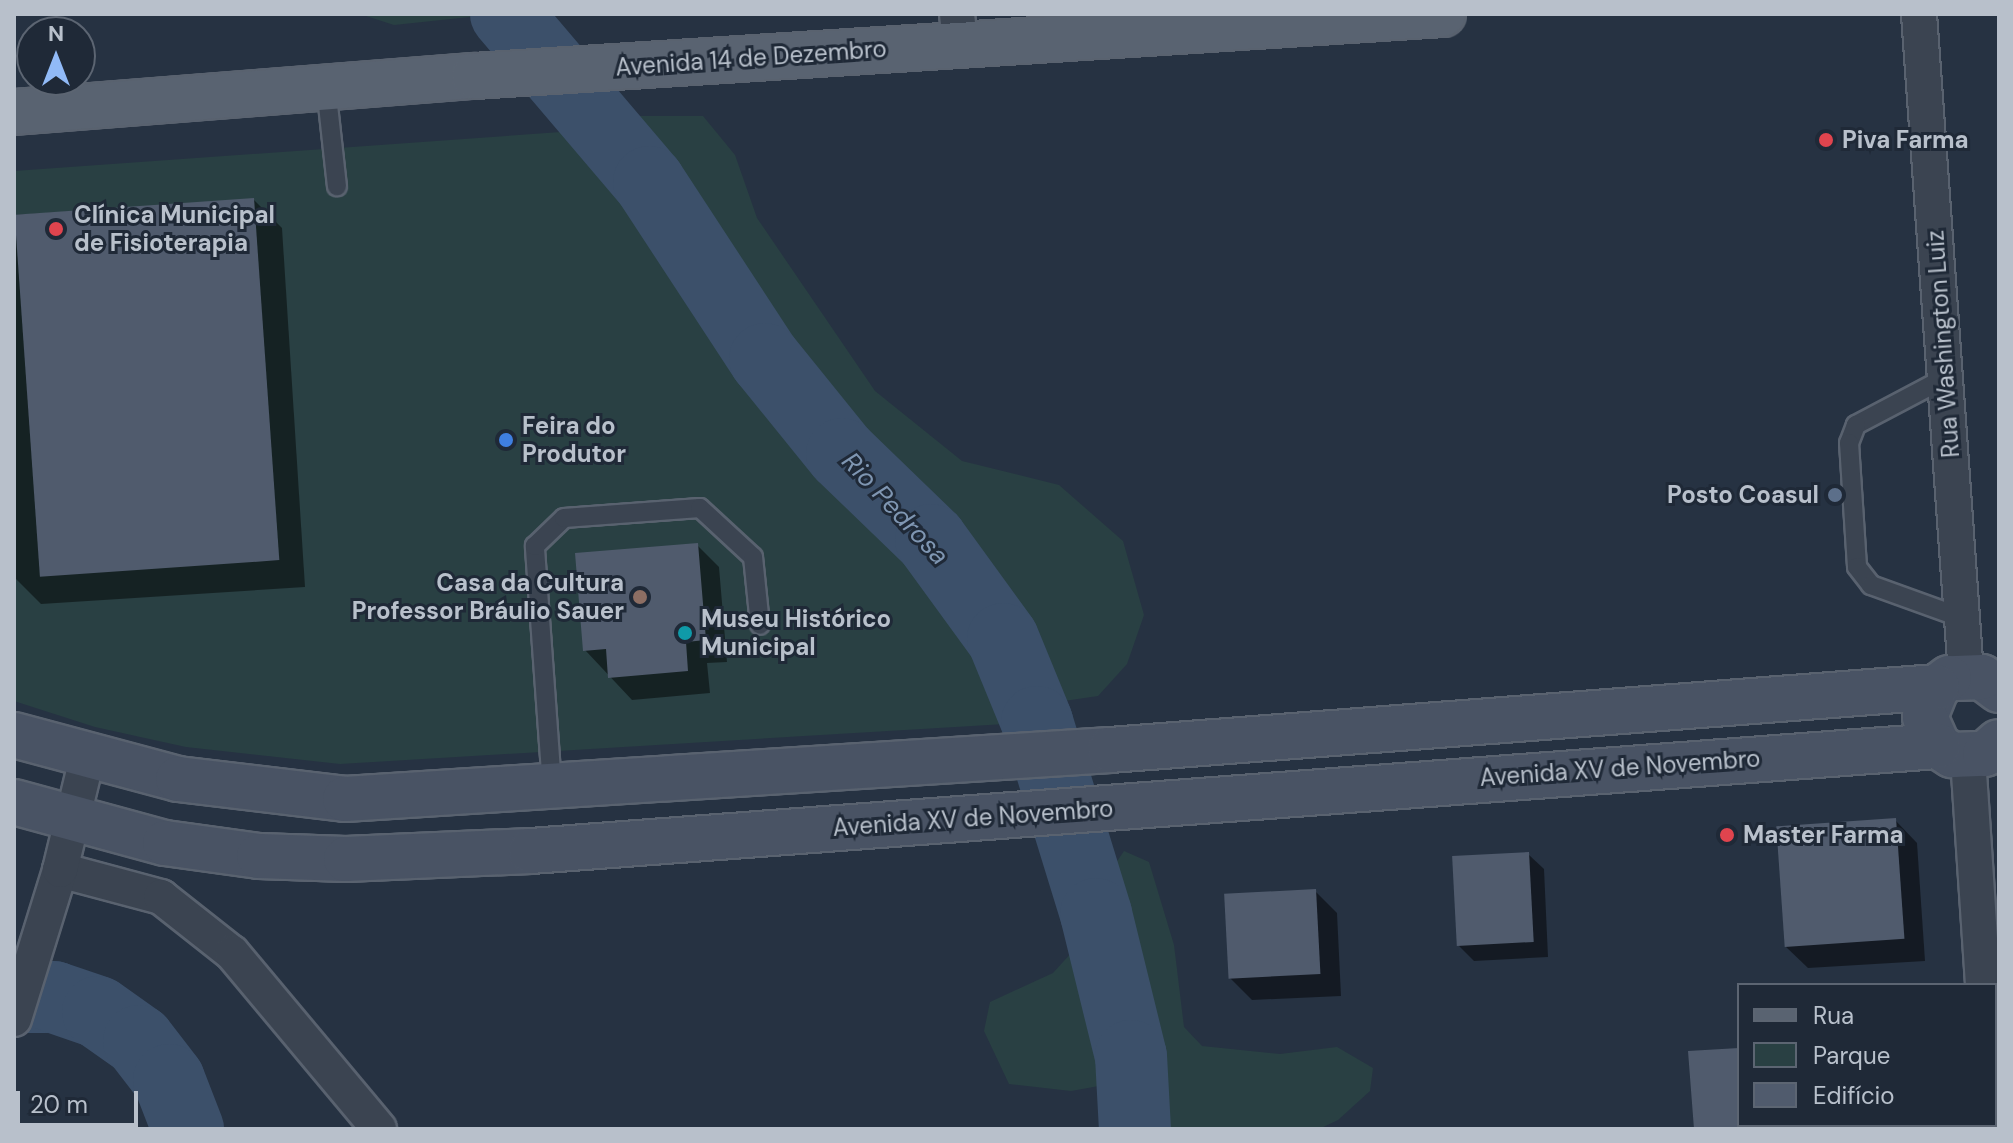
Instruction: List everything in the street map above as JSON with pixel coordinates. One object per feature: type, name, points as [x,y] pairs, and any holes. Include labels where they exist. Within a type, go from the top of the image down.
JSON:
[{"type":"main road","name":"Avenida 14 de Dezembro","points":[[14,112],[615,66],[959,29],[1443,14]]},
{"type":"main road","name":"Avenida 14 de Dezembro","points":[[14,123],[60,107]]},
{"type":"main road","points":[[1979,684],[1925,717],[1980,747]]},
{"type":"main road","points":[[14,735],[87,758],[178,779],[345,799],[553,789],[1110,750],[1979,684]]},
{"type":"main road","name":"Avenida XV de Novembro","points":[[14,802],[165,843],[259,856],[346,859],[531,851],[1980,747]]},
{"type":"street","name":"Rua Washington Luiz","points":[[1919,14],[1962,618],[1979,684]]},
{"type":"street","points":[[1980,747],[1983,983]]},
{"type":"street","points":[[14,1019],[60,870],[87,758]]},
{"type":"street","points":[[60,870],[161,897],[232,953],[379,1129]]},
{"type":"lane","points":[[326,87],[337,186]]},
{"type":"lane","points":[[1945,378],[1856,425],[1849,443],[1857,567],[1871,585],[1962,618]]},
{"type":"lane","points":[[553,789],[535,546],[564,518],[700,508],[753,557],[760,625]]},
{"type":"green space","points":[[360,14],[498,14],[394,25]]},
{"type":"green space","points":[[606,116],[703,116],[735,155],[757,218],[875,391],[962,461],[1059,485],[1123,541],[1144,615],[1127,664],[1098,696],[1016,708],[1021,723],[340,764],[186,747],[95,727],[14,701],[14,171],[561,132]]},
{"type":"green space","points":[[1124,851],[1149,862],[1174,945],[1184,1027],[1202,1046],[1280,1054],[1337,1047],[1373,1068],[1370,1091],[1338,1120],[1319,1129],[1156,1129],[1151,1103],[1110,1084],[1071,1091],[1009,1084],[984,1031],[990,1002],[1053,973],[1083,940],[1105,879]]},
{"type":"green space","points":[[150,1027],[178,1033],[207,1089],[218,1129],[155,1129],[153,1098],[133,1056],[139,1031]]},
{"type":"building","points":[[254,198],[279,560],[40,577],[15,215]]},
{"type":"building","name":"Casa da Cultura Professor Bráulio Sauer","points":[[698,543],[706,640],[686,642],[688,671],[608,678],[606,649],[583,651],[575,553]]},
{"type":"building","points":[[1896,818],[1904,939],[1785,947],[1776,826]]},
{"type":"building","points":[[1529,852],[1534,942],[1457,946],[1452,856]]},
{"type":"building","points":[[1316,889],[1320,974],[1229,979],[1224,894]]},
{"type":"building","points":[[1737,1048],[1737,1127],[1828,1129],[1694,1129],[1688,1051]]},
{"type":"waterway","name":"Rio Pedrosa","points":[[506,14],[649,182],[765,359],[842,454],[931,540],[1003,639],[1037,722],[1096,914],[1131,1056],[1135,1129]]},
{"type":"waterway","name":"Rio Pedrosa","points":[[14,997],[54,997],[98,1012],[139,1041],[169,1080],[188,1129]]},
{"type":"place","name":"Piva Farma","points":[[1826,140]]},
{"type":"place","name":"Clínica Municipal de Fisioterapia","points":[[56,229]]},
{"type":"place","name":"Feira do Produtor","points":[[506,440]]},
{"type":"place","name":"Posto Coasul","points":[[1835,495]]},
{"type":"place","name":"Casa da Cultura Professor Bráulio Sauer","points":[[640,597]]},
{"type":"place","name":"Museu Histórico Municipal","points":[[685,633]]},
{"type":"place","name":"Master Farma","points":[[1727,835]]}]
